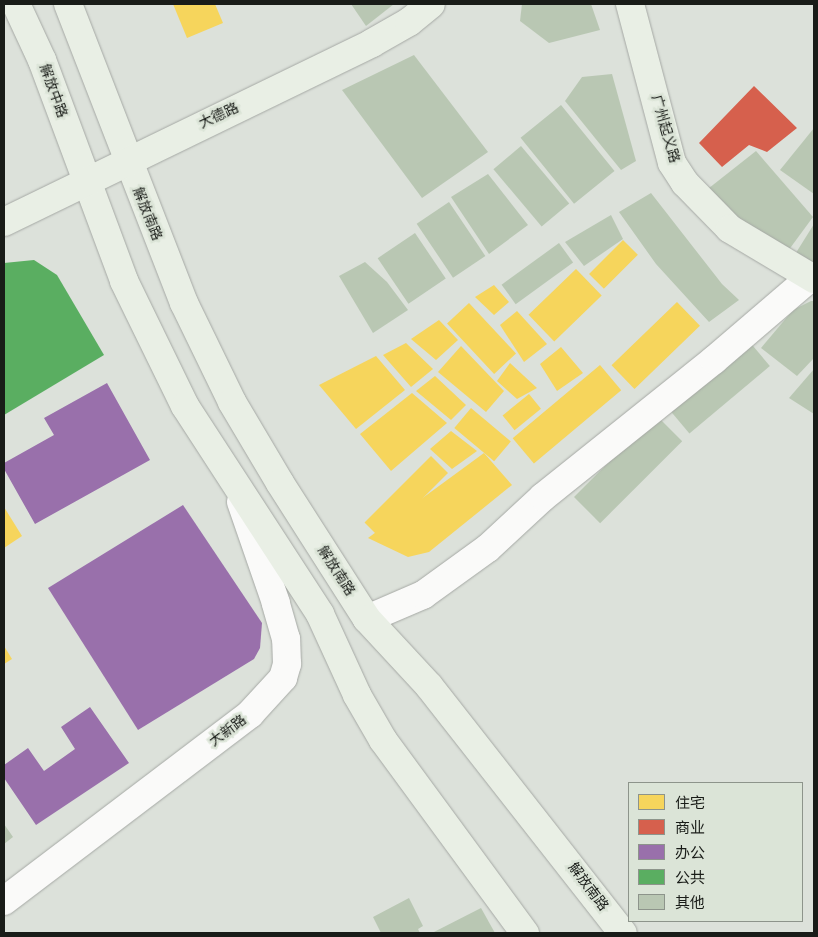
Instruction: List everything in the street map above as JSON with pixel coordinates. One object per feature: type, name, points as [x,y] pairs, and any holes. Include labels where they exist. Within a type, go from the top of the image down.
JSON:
[{"type":"main road","name":"解放中路","points":[[16,4],[42,60],[86,181]]},
{"type":"main road","points":[[68,4],[110,108],[126,160]]},
{"type":"main road","name":"大德路","points":[[4,222],[126,160],[372,43],[409,22],[431,4]]},
{"type":"main road","name":"广州起义路","points":[[630,4],[672,163],[685,184],[730,229],[813,278]]},
{"type":"main road","name":"解放南路","points":[[126,160],[184,303],[232,402],[366,619],[441,701],[622,933]]},
{"type":"main road","points":[[86,181],[124,281],[164,368],[206,441],[320,614],[357,695],[383,740],[526,933]]},
{"type":"street","points":[[366,619],[423,595],[488,548],[551,491],[813,278]]},
{"type":"street","name":"大新路","points":[[4,901],[250,714],[283,678],[287,664],[283,630],[234,482]]},
{"type":"building: 住宅","points":[[173,4],[215,4],[223,23],[187,38]]},
{"type":"building: 住宅","points":[[623,240],[638,255],[604,289],[589,274]]},
{"type":"building: 住宅","points":[[576,269],[602,296],[554,341],[529,315]]},
{"type":"building: 住宅","points":[[494,285],[509,302],[494,315],[475,297]]},
{"type":"building: 住宅","points":[[677,302],[700,326],[634,389],[612,365]]},
{"type":"building: 住宅","points":[[469,303],[516,353],[494,374],[447,323]]},
{"type":"building: 住宅","points":[[517,311],[547,344],[524,362],[500,325]]},
{"type":"building: 住宅","points":[[439,320],[458,340],[436,360],[411,339]]},
{"type":"building: 住宅","points":[[406,343],[433,369],[411,387],[383,355]]},
{"type":"building: 住宅","points":[[461,346],[504,391],[486,412],[438,372]]},
{"type":"building: 住宅","points":[[561,347],[583,373],[557,391],[540,364]]},
{"type":"building: 住宅","points":[[376,356],[405,390],[356,429],[319,385]]},
{"type":"building: 住宅","points":[[510,363],[537,388],[517,399],[497,381]]},
{"type":"building: 住宅","points":[[600,365],[621,390],[534,464],[513,438]]},
{"type":"building: 住宅","points":[[435,376],[466,405],[451,420],[416,391]]},
{"type":"building: 住宅","points":[[412,393],[447,423],[391,471],[360,434]]},
{"type":"building: 住宅","points":[[529,394],[541,409],[515,430],[503,415]]},
{"type":"building: 住宅","points":[[471,408],[511,441],[494,461],[454,428]]},
{"type":"building: 住宅","points":[[451,431],[477,451],[452,469],[430,449]]},
{"type":"building: 住宅","points":[[484,453],[512,485],[429,552],[408,557],[368,538]]},
{"type":"building: 住宅","points":[[431,456],[448,473],[382,539],[365,522]]},
{"type":"building: 住宅","points":[[4,507],[22,536],[4,548]]},
{"type":"building: 住宅","points":[[4,646],[12,659],[4,664]]},
{"type":"building: 商业","points":[[754,86],[797,128],[767,152],[749,145],[722,167],[699,143]]},
{"type":"building: 办公","points":[[107,383],[150,460],[35,524],[4,469],[4,463],[54,435],[44,418]]},
{"type":"building: 办公","points":[[183,505],[262,623],[260,648],[254,659],[138,730],[48,588]]},
{"type":"building: 办公","points":[[90,707],[129,763],[36,825],[4,778],[4,765],[28,748],[44,771],[75,749],[61,727]]},
{"type":"building: 公共","points":[[34,260],[57,275],[104,355],[4,415],[4,263]]},
{"type":"building: 其他","points":[[351,4],[394,4],[366,26]]},
{"type":"building: 其他","points":[[522,4],[591,4],[600,30],[549,43],[520,21]]},
{"type":"building: 其他","points":[[414,55],[488,152],[422,198],[342,90]]},
{"type":"building: 其他","points":[[612,74],[636,161],[621,170],[565,101],[582,77]]},
{"type":"building: 其他","points":[[561,105],[614,171],[574,204],[521,138]]},
{"type":"building: 其他","points":[[814,128],[814,194],[780,170]]},
{"type":"building: 其他","points":[[521,146],[569,203],[542,227],[493,169]]},
{"type":"building: 其他","points":[[756,151],[813,217],[788,251],[767,241],[704,192]]},
{"type":"building: 其他","points":[[488,174],[528,225],[489,254],[451,197]]},
{"type":"building: 其他","points":[[651,193],[722,284],[739,300],[709,322],[656,264],[619,212]]},
{"type":"building: 其他","points":[[449,202],[485,256],[453,278],[417,224]]},
{"type":"building: 其他","points":[[611,215],[623,239],[584,266],[565,242]]},
{"type":"building: 其他","points":[[814,224],[814,267],[794,256]]},
{"type":"building: 其他","points":[[415,233],[446,279],[408,304],[378,258]]},
{"type":"building: 其他","points":[[559,243],[573,262],[516,304],[502,285]]},
{"type":"building: 其他","points":[[365,262],[387,282],[408,310],[373,333],[339,276]]},
{"type":"building: 其他","points":[[814,301],[814,358],[797,376],[761,348],[793,310]]},
{"type":"building: 其他","points":[[748,340],[770,366],[689,434],[668,407]]},
{"type":"building: 其他","points":[[814,369],[814,414],[789,398]]},
{"type":"building: 其他","points":[[656,415],[682,441],[600,523],[574,497]]},
{"type":"building: 其他","points":[[4,824],[13,837],[4,844]]},
{"type":"building: 其他","points":[[409,898],[423,926],[418,929],[420,933],[381,933],[373,917]]},
{"type":"building: 其他","points":[[481,908],[495,933],[432,933]]}]
